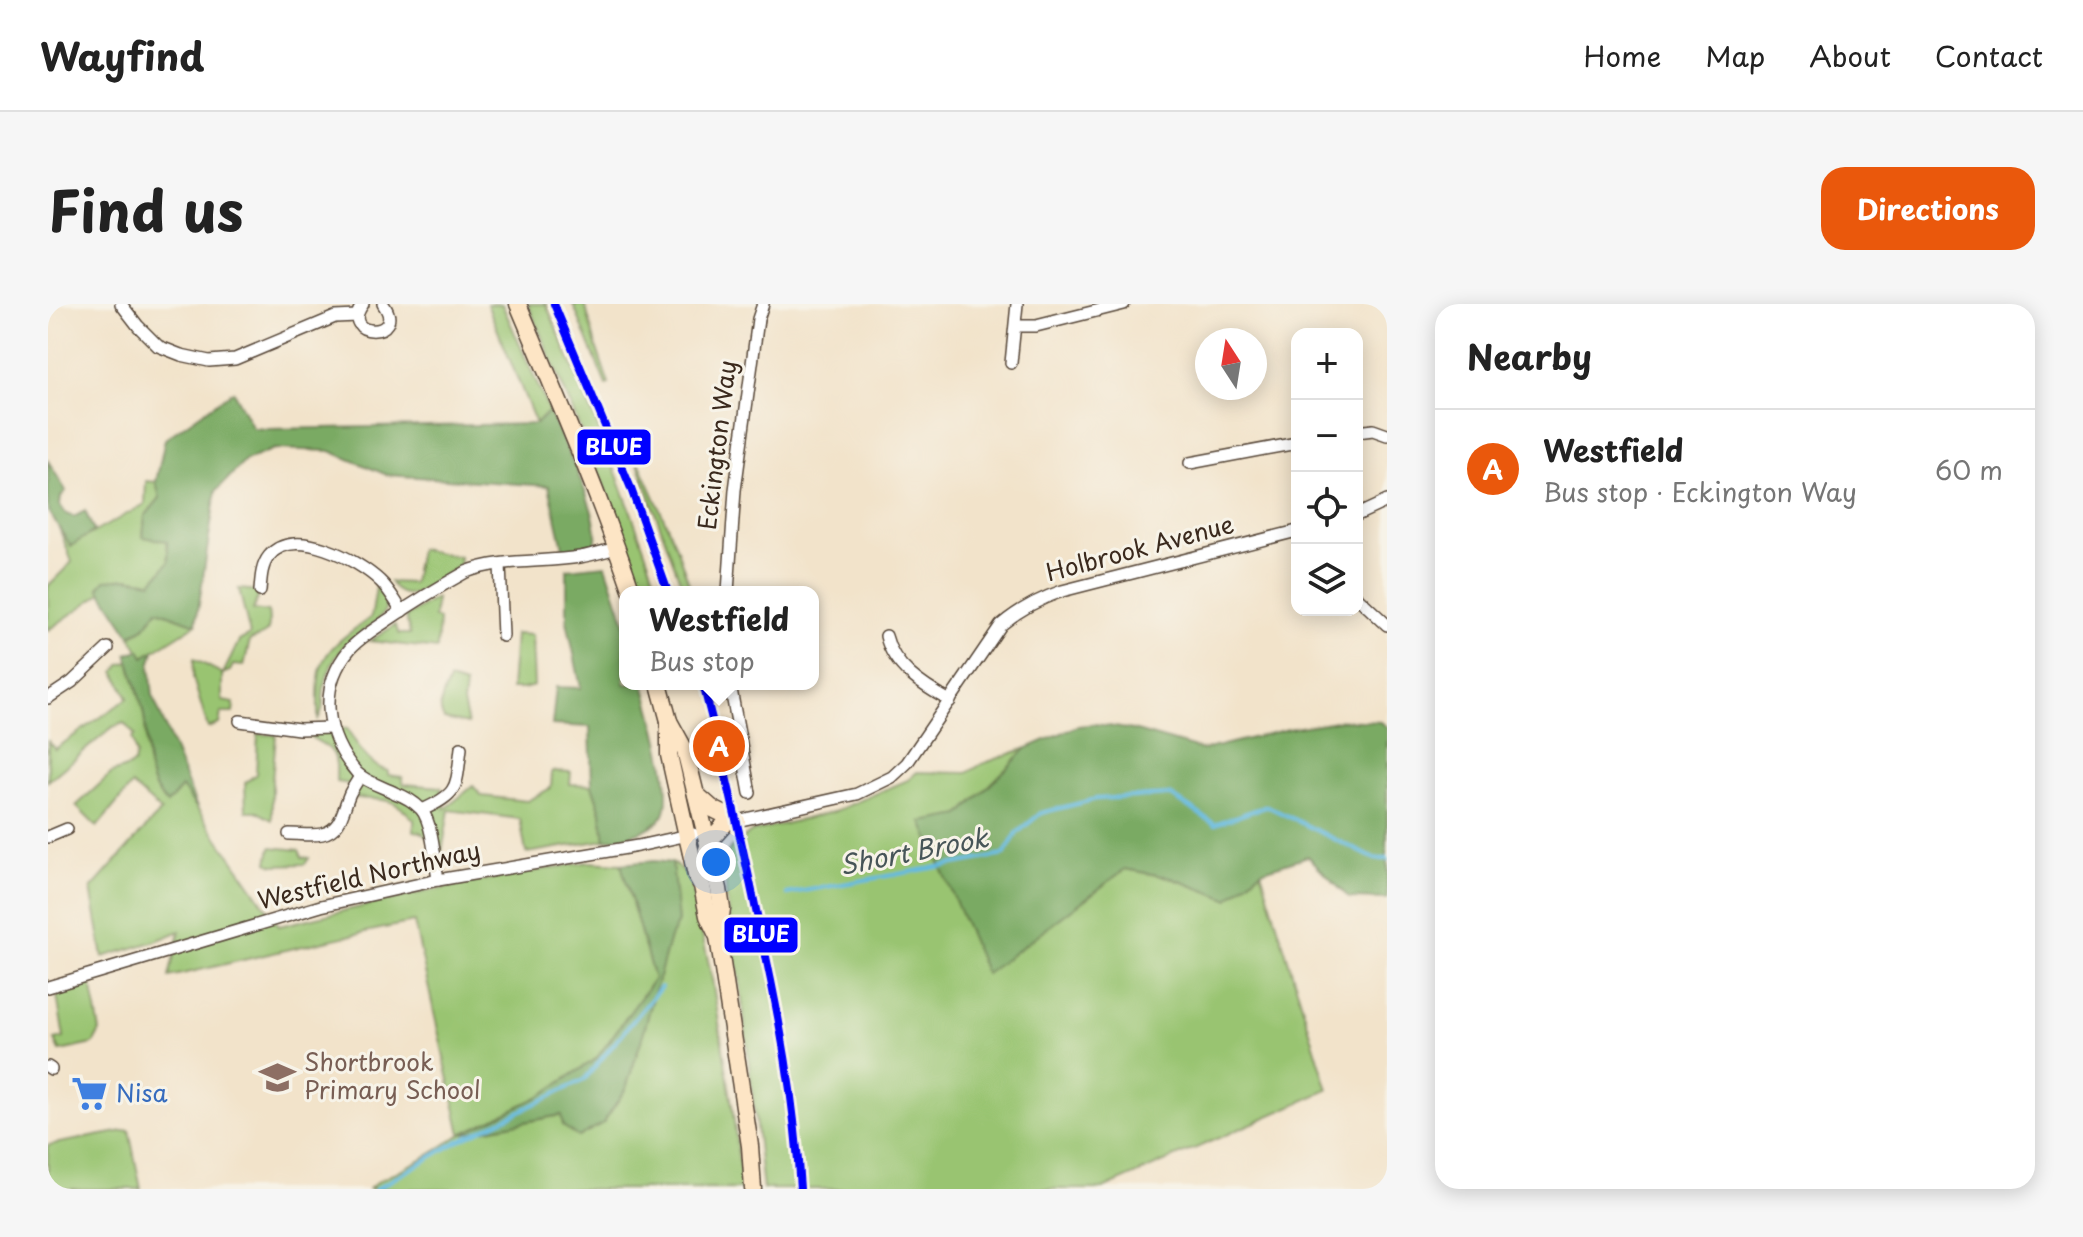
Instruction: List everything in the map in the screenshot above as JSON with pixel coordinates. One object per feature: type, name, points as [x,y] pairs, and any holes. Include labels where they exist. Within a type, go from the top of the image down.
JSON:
[{"type":"main road","points":[[518,304],[578,446],[630,586]]},
{"type":"main road","points":[[661,690],[669,721],[685,750],[707,838],[722,909],[718,937]]},
{"type":"main road","points":[[669,721],[669,755],[696,875],[702,886]]},
{"type":"main road","points":[[696,794],[730,823],[707,838],[702,886],[708,916],[718,937],[750,1146],[753,1189]]},
{"type":"street","points":[[121,304],[158,346],[209,361],[235,359],[335,317],[357,316]]},
{"type":"street","points":[[363,304],[358,321],[370,331],[380,329],[387,322],[388,312],[383,304]]},
{"type":"street","name":"Eckington Way","points":[[729,586],[740,449],[758,319],[763,304]]},
{"type":"street","points":[[1011,363],[1017,304]]},
{"type":"street","points":[[1016,326],[1036,326],[1124,304]]},
{"type":"street","points":[[1363,431],[1373,430],[1387,435]]},
{"type":"street","points":[[1190,463],[1291,444]]},
{"type":"street","points":[[1363,512],[1387,501]]},
{"type":"street","name":"Holbrook Avenue","points":[[730,823],[857,794],[892,777],[907,763],[1001,625],[1038,599],[1291,533]]},
{"type":"street","points":[[260,591],[264,565],[269,556],[281,547],[304,543],[327,549],[362,567],[381,581],[402,611]]},
{"type":"street","points":[[438,880],[431,834],[422,810],[404,796],[360,776],[340,750],[331,728],[329,708],[331,686],[338,668],[350,650],[366,635],[477,567],[580,557],[617,548]]},
{"type":"street","points":[[500,564],[503,636]]},
{"type":"street","points":[[1363,603],[1387,625]]},
{"type":"street","points":[[886,636],[890,652],[907,671],[924,687],[950,701]]},
{"type":"street","points":[[48,698],[72,682],[108,648]]},
{"type":"street","points":[[731,690],[750,793]]},
{"type":"street","points":[[240,721],[299,729],[331,728]]},
{"type":"street","points":[[422,810],[444,800],[454,789],[461,748]]},
{"type":"street","points":[[289,834],[330,832],[337,826],[360,776]]},
{"type":"street","points":[[48,837],[67,829]]},
{"type":"street","name":"Westfield Northway","points":[[48,987],[321,906],[438,880],[687,836],[707,838]]},
{"type":"green space","points":[[487,304],[502,304],[549,411],[536,424]]},
{"type":"green space","points":[[528,304],[546,304],[620,483],[657,586],[639,586],[603,483]]},
{"type":"green space","points":[[573,304],[585,304],[609,384],[606,385]]},
{"type":"green space","points":[[233,391],[253,428],[267,429],[536,424],[549,411],[588,498],[596,533],[595,545],[586,550],[564,552],[549,486],[387,475],[330,451],[274,449],[245,461],[216,491],[196,624],[158,610],[143,629],[130,635],[99,588],[105,580],[127,578],[152,582],[169,562],[167,541],[143,537],[145,516],[160,498],[156,482],[165,439]]},
{"type":"green space","points":[[629,439],[674,541],[690,586],[682,586]]},
{"type":"green space","points":[[48,461],[66,491],[60,505],[66,514],[74,517],[85,511],[94,531],[71,546],[48,511]]},
{"type":"green space","points":[[146,481],[156,482],[160,498],[145,516],[143,537],[167,541],[169,562],[152,582],[127,578],[99,588],[102,593],[48,630],[48,586],[72,562],[59,528],[71,545],[145,504]]},
{"type":"green space","points":[[419,549],[460,557],[459,566],[414,594],[403,594],[390,582],[413,583]]},
{"type":"green space","points":[[606,565],[619,605],[619,690],[646,690],[665,773],[666,807],[662,817],[636,833],[605,840],[601,812],[592,785],[590,727],[552,725],[556,687],[581,688],[567,621],[567,569]]},
{"type":"green space","points":[[376,587],[384,597],[386,606],[383,613],[350,640],[337,656],[325,683],[318,719],[319,679],[324,659],[341,639],[370,618]]},
{"type":"green space","points":[[239,589],[260,591],[253,610],[268,612],[267,631],[250,640],[244,666],[233,665],[230,671],[223,674],[239,641],[250,635]]},
{"type":"green space","points":[[436,598],[434,618],[439,619],[437,649],[370,641],[395,625],[399,634],[410,634],[406,617]]},
{"type":"green space","points":[[158,610],[196,624],[144,657],[130,636],[143,629]]},
{"type":"green space","points":[[515,634],[532,635],[534,686],[523,689],[511,689]]},
{"type":"green space","points":[[140,650],[144,657],[154,651],[150,666],[153,696],[198,810],[182,787],[167,804],[150,774],[144,715],[127,654]]},
{"type":"green space","points":[[194,659],[223,674],[222,701],[234,703],[233,713],[221,713],[219,724],[208,728],[193,678]]},
{"type":"green space","points":[[129,662],[144,716],[150,774],[159,795],[167,804],[182,787],[279,926],[424,892],[551,868],[588,862],[621,864],[654,979],[597,1058],[540,1096],[466,1133],[561,1115],[603,1123],[626,1088],[670,937],[678,922],[672,863],[683,870],[691,886],[712,979],[742,1189],[369,1189],[461,1134],[414,922],[169,977],[180,931],[103,957],[91,889],[161,811],[132,785],[97,827],[76,806],[112,773],[134,763],[136,755],[132,739],[135,735],[124,723],[113,727],[48,781],[48,741],[55,749],[128,698],[115,672],[121,664]]},
{"type":"green space","points":[[449,680],[465,685],[463,703],[468,724],[444,719],[442,700]]},
{"type":"green space","points":[[1342,720],[1381,722],[1387,727],[1387,899],[1349,898],[1308,856],[1261,871],[1228,899],[1169,877],[1125,869],[986,974],[922,822],[960,815],[1027,748],[1078,726],[1096,724],[1133,730],[1203,750],[1288,729]]},
{"type":"green space","points":[[347,728],[364,754],[375,765],[388,771],[388,775],[402,777],[404,784],[441,787],[445,809],[473,786],[482,796],[527,801],[551,788],[552,771],[571,772],[570,784],[592,785],[601,812],[605,840],[526,853],[520,819],[449,810],[442,852],[421,832],[414,831],[414,820],[394,803],[357,798],[350,784],[336,782],[336,763],[332,752],[307,735]]},
{"type":"green space","points":[[258,734],[276,735],[272,820],[256,811],[246,811],[245,783],[256,774]]},
{"type":"green space","points":[[1027,748],[960,815],[987,973],[1125,869],[1169,877],[1228,899],[1261,871],[1328,1090],[1103,1189],[763,1189],[740,982],[726,895],[725,857],[729,850],[751,832],[833,812],[908,780],[917,772],[967,773],[982,764]]},
{"type":"green space","points":[[271,847],[299,850],[302,857],[309,858],[305,864],[273,865],[268,862]]},
{"type":"green space","points":[[672,863],[678,922],[670,937],[626,1088],[603,1123],[578,1137],[563,1126],[561,1115],[461,1134],[540,1096],[596,1059],[654,979],[621,864]]},
{"type":"green space","points":[[91,983],[100,1031],[93,1044],[60,1051],[55,1040],[64,1038],[57,996]]},
{"type":"green space","points":[[129,1130],[141,1189],[48,1189],[48,1145]]},
{"type":"waterway","name":"Short Brook","points":[[787,894],[1004,855],[1017,833],[1041,813],[1096,799],[1170,795],[1215,824],[1267,806],[1375,859],[1387,859]]},
{"type":"waterway","name":"Short Brook","points":[[376,1189],[460,1140],[584,1080],[661,987]]},
{"type":"transit line","name":"BLUE","points":[[554,304],[630,486],[666,586]]},
{"type":"transit line","name":"BLUE","points":[[704,690],[774,994],[790,1091],[800,1189]]},
{"type":"place","name":"Westfield","points":[[719,746]]},
{"type":"place","name":"Shortbrook Primary School","points":[[278,1077]]},
{"type":"place","name":"Nisa","points":[[90,1094]]}]
